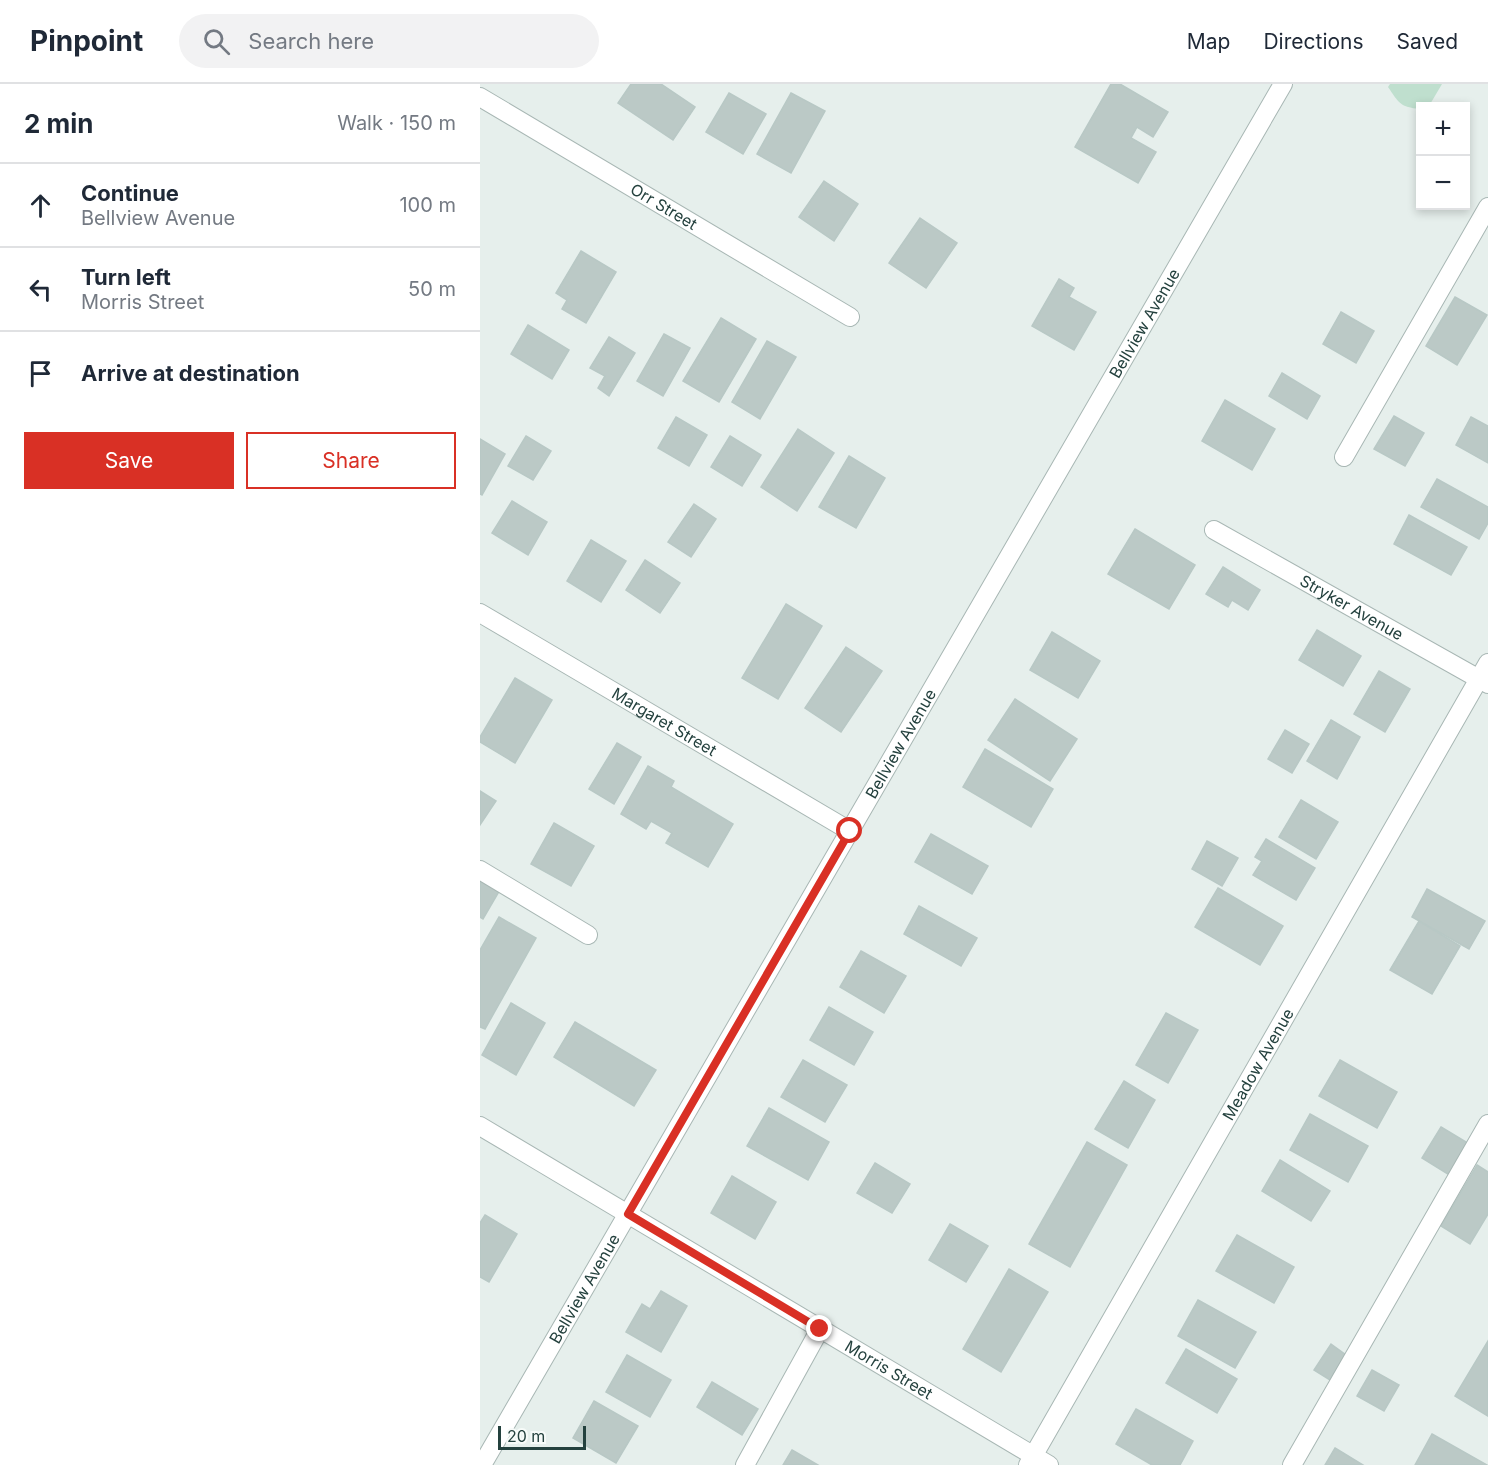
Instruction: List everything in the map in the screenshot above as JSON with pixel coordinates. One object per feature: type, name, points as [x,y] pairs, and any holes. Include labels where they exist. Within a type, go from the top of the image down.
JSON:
[{"type":"street","name":"Bellview Avenue","points":[[482,1465],[1283,84]]},
{"type":"street","name":"Orr Street","points":[[480,97],[850,316]]},
{"type":"street","points":[[1344,457],[1488,207]]},
{"type":"street","name":"Stryker Avenue","points":[[1214,530],[1485,675]]},
{"type":"street","name":"Margaret Street","points":[[480,613],[850,831]]},
{"type":"street","name":"Meadow Avenue","points":[[1031,1460],[1485,675]]},
{"type":"street","points":[[480,870],[588,935]]},
{"type":"street","points":[[1292,1465],[1488,1124]]},
{"type":"street","name":"Morris Street","points":[[480,1126],[820,1329],[1031,1460],[1049,1465]]},
{"type":"street","points":[[745,1465],[820,1329]]},
{"type":"green space","points":[[1390,84],[1442,84],[1431,102],[1416,102],[1416,108],[1401,103],[1388,87]]},
{"type":"building","points":[[631,84],[661,84],[695,107],[673,140],[618,103]]},
{"type":"building","points":[[1111,84],[1120,84],[1168,112],[1153,137],[1137,127],[1131,138],[1156,152],[1138,183],[1075,147]]},
{"type":"building","points":[[729,93],[766,114],[743,154],[706,132]]},
{"type":"building","points":[[791,93],[825,111],[791,173],[757,154]]},
{"type":"building","points":[[824,181],[858,204],[834,241],[799,217]]},
{"type":"building","points":[[920,218],[957,243],[926,288],[889,263]]},
{"type":"building","points":[[581,251],[616,272],[586,323],[562,309],[567,300],[556,293]]},
{"type":"building","points":[[1059,279],[1074,288],[1069,297],[1096,312],[1074,350],[1032,326]]},
{"type":"building","points":[[1455,297],[1487,315],[1457,365],[1426,346]]},
{"type":"building","points":[[1341,312],[1374,331],[1356,363],[1323,344]]},
{"type":"building","points":[[721,318],[756,339],[719,402],[683,381]]},
{"type":"building","points":[[528,325],[569,350],[552,379],[511,354]]},
{"type":"building","points":[[664,334],[690,348],[663,396],[637,381]]},
{"type":"building","points":[[609,337],[635,353],[609,396],[598,388],[605,376],[590,368]]},
{"type":"building","points":[[767,341],[796,357],[760,419],[732,402]]},
{"type":"building","points":[[1282,373],[1320,396],[1307,419],[1269,396]]},
{"type":"building","points":[[1225,400],[1275,429],[1252,470],[1202,441]]},
{"type":"building","points":[[1394,416],[1424,433],[1405,466],[1374,449]]},
{"type":"building","points":[[676,417],[707,435],[689,466],[658,448]]},
{"type":"building","points":[[1471,417],[1488,426],[1488,463],[1456,445]]},
{"type":"building","points":[[798,429],[834,453],[797,511],[761,487]]},
{"type":"building","points":[[526,436],[551,451],[533,480],[508,466]]},
{"type":"building","points":[[730,436],[761,455],[742,486],[711,467]]},
{"type":"building","points":[[480,439],[505,454],[482,495],[480,494]]},
{"type":"building","points":[[849,456],[885,478],[856,528],[819,507]]},
{"type":"building","points":[[1437,479],[1488,507],[1488,523],[1479,539],[1421,507]]},
{"type":"building","points":[[512,501],[547,522],[528,555],[492,533]]},
{"type":"building","points":[[694,504],[716,519],[691,557],[668,542]]},
{"type":"building","points":[[1409,515],[1467,547],[1451,575],[1394,544]]},
{"type":"building","points":[[1135,529],[1195,565],[1169,609],[1108,574]]},
{"type":"building","points":[[591,540],[626,561],[601,602],[567,581]]},
{"type":"building","points":[[645,560],[680,583],[660,613],[626,590]]},
{"type":"building","points":[[1223,567],[1260,590],[1248,610],[1232,600],[1228,607],[1206,594]]},
{"type":"building","points":[[786,604],[822,626],[778,699],[742,678]]},
{"type":"building","points":[[1317,630],[1361,656],[1343,686],[1299,660]]},
{"type":"building","points":[[1052,632],[1100,661],[1078,698],[1030,670]]},
{"type":"building","points":[[846,647],[882,671],[841,732],[805,708]]},
{"type":"building","points":[[1379,671],[1410,689],[1385,732],[1354,714]]},
{"type":"building","points":[[515,678],[552,700],[515,763],[480,742],[480,737]]},
{"type":"building","points":[[1015,699],[1077,739],[1050,781],[988,740]]},
{"type":"building","points":[[1331,720],[1360,737],[1337,779],[1307,761]]},
{"type":"building","points":[[1285,730],[1309,744],[1292,773],[1268,759]]},
{"type":"building","points":[[617,743],[641,757],[614,804],[589,789]]},
{"type":"building","points":[[985,749],[1053,789],[1031,827],[963,787]]},
{"type":"building","points":[[648,766],[674,781],[671,787],[733,824],[708,867],[666,843],[672,833],[651,821],[646,829],[621,814]]},
{"type":"building","points":[[480,791],[496,801],[480,825]]},
{"type":"building","points":[[1301,800],[1338,822],[1316,859],[1279,837]]},
{"type":"building","points":[[554,823],[594,846],[571,886],[531,864]]},
{"type":"building","points":[[931,834],[988,866],[972,894],[915,862]]},
{"type":"building","points":[[1266,839],[1315,868],[1296,900],[1253,875],[1262,861],[1255,857]]},
{"type":"building","points":[[1207,841],[1238,858],[1222,886],[1192,869]]},
{"type":"building","points":[[480,876],[501,888],[483,919],[480,917]]},
{"type":"building","points":[[1218,888],[1283,926],[1260,965],[1195,927]]},
{"type":"building","points":[[1427,889],[1485,921],[1469,949],[1412,917]]},
{"type":"building","points":[[919,906],[977,938],[961,966],[904,934]]},
{"type":"building","points":[[499,917],[536,938],[485,1029],[480,1027],[480,950]]},
{"type":"building","points":[[1419,921],[1460,946],[1432,994],[1390,970]]},
{"type":"building","points":[[861,951],[906,976],[884,1013],[840,987]]},
{"type":"building","points":[[511,1003],[545,1023],[516,1075],[482,1055]]},
{"type":"building","points":[[829,1007],[873,1032],[854,1065],[810,1040]]},
{"type":"building","points":[[1166,1013],[1198,1030],[1168,1083],[1136,1065]]},
{"type":"building","points":[[575,1022],[656,1070],[634,1106],[554,1057]]},
{"type":"building","points":[[803,1060],[847,1085],[825,1122],[781,1097]]},
{"type":"building","points":[[1340,1060],[1397,1092],[1377,1128],[1319,1096]]},
{"type":"building","points":[[1124,1081],[1155,1100],[1128,1148],[1095,1129]]},
{"type":"building","points":[[769,1108],[829,1142],[808,1180],[747,1146]]},
{"type":"building","points":[[1310,1114],[1368,1146],[1348,1182],[1290,1150]]},
{"type":"building","points":[[1441,1127],[1471,1145],[1451,1176],[1422,1158]]},
{"type":"building","points":[[1087,1142],[1127,1165],[1070,1267],[1029,1244]]},
{"type":"building","points":[[1280,1160],[1330,1191],[1311,1221],[1262,1191]]},
{"type":"building","points":[[875,1163],[910,1184],[892,1213],[857,1193]]},
{"type":"building","points":[[1477,1165],[1488,1172],[1488,1214],[1470,1244],[1441,1226]]},
{"type":"building","points":[[732,1176],[776,1202],[755,1239],[711,1213]]},
{"type":"building","points":[[485,1215],[517,1234],[489,1282],[480,1277],[480,1223]]},
{"type":"building","points":[[950,1224],[988,1246],[966,1282],[929,1260]]},
{"type":"building","points":[[1237,1235],[1294,1267],[1274,1303],[1216,1271]]},
{"type":"building","points":[[1009,1269],[1048,1292],[1001,1372],[963,1349]]},
{"type":"building","points":[[661,1291],[687,1306],[661,1352],[626,1332],[642,1304],[650,1309]]},
{"type":"building","points":[[1198,1300],[1256,1332],[1235,1368],[1178,1336]]},
{"type":"building","points":[[1488,1341],[1488,1416],[1455,1396]]},
{"type":"building","points":[[1331,1344],[1346,1355],[1330,1380],[1314,1370]]},
{"type":"building","points":[[1186,1349],[1237,1379],[1217,1413],[1166,1383]]},
{"type":"building","points":[[627,1355],[671,1380],[650,1417],[606,1392]]},
{"type":"building","points":[[1372,1370],[1399,1385],[1384,1411],[1357,1396]]},
{"type":"building","points":[[712,1382],[758,1409],[742,1435],[697,1407]]},
{"type":"building","points":[[594,1401],[638,1426],[616,1463],[573,1438]]},
{"type":"building","points":[[1136,1409],[1193,1441],[1180,1465],[1152,1465],[1116,1444]]},
{"type":"building","points":[[1432,1434],[1487,1465],[1415,1465]]},
{"type":"building","points":[[1335,1448],[1363,1465],[1325,1465]]},
{"type":"building","points":[[792,1450],[818,1465],[783,1465]]},
{"type":"route","points":[[820,1329],[628,1214],[850,831]]}]
